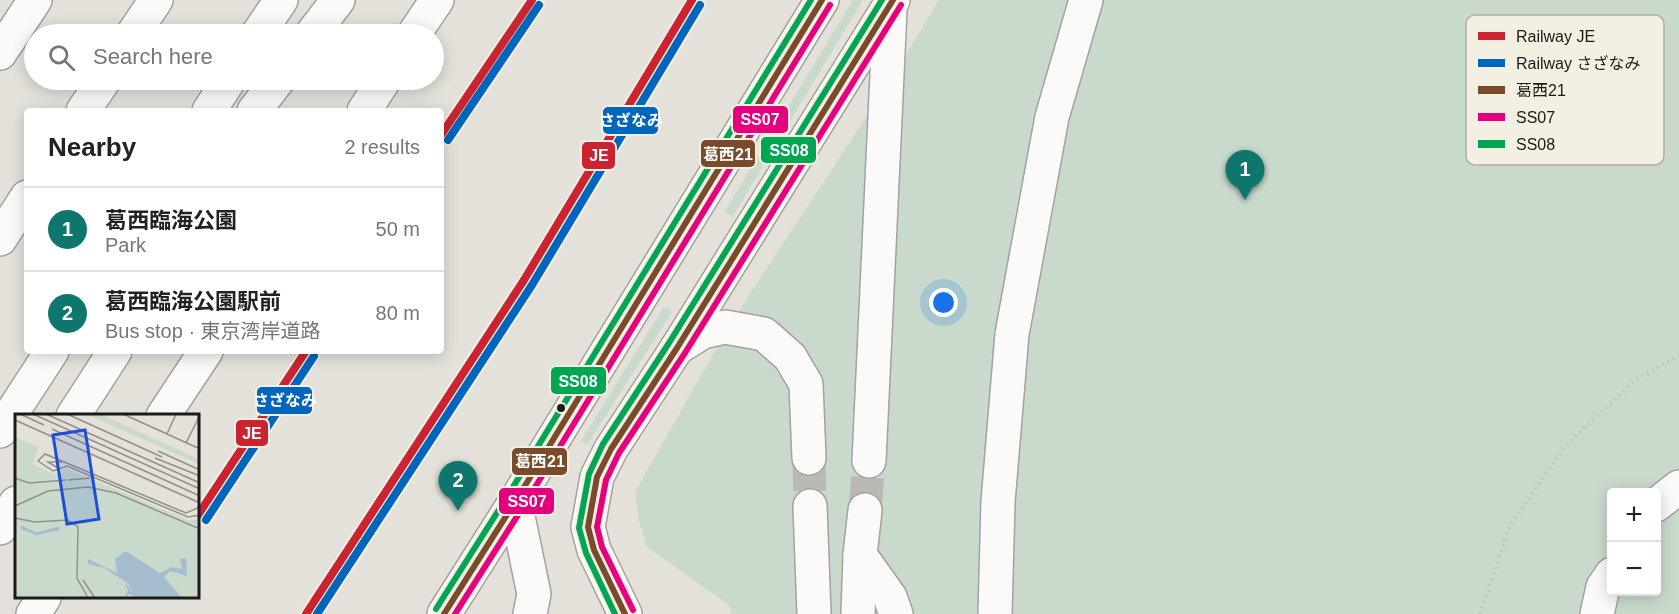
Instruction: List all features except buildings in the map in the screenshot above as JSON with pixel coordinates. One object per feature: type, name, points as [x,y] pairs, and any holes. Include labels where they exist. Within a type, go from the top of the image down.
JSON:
[{"type":"main road","points":[[0,53],[34,0]]},
{"type":"main road","points":[[140,24],[156,0]]},
{"type":"main road","points":[[265,24],[281,0]]},
{"type":"main road","points":[[320,24],[338,0]]},
{"type":"main road","points":[[328,24],[344,0]]},
{"type":"main road","points":[[420,24],[436,0]]},
{"type":"main road","points":[[444,614],[822,0]]},
{"type":"main road","points":[[995,614],[998,502],[1012,334],[1052,117],[1086,0]]},
{"type":"main road","points":[[623,612],[592,542],[588,527],[597,477],[611,449],[677,348],[892,2]]},
{"type":"main road","points":[[870,461],[892,2]]},
{"type":"main road","points":[[85,108],[97,90]]},
{"type":"main road","points":[[211,108],[223,90]]},
{"type":"main road","points":[[256,108],[270,90]]},
{"type":"main road","points":[[273,108],[285,90]]},
{"type":"main road","points":[[366,108],[378,90]]},
{"type":"main road","points":[[0,238],[24,202]]},
{"type":"main road","points":[[677,348],[703,332],[725,327],[765,334],[790,357],[806,384],[809,458]]},
{"type":"main road","points":[[0,431],[50,354]]},
{"type":"main road","points":[[27,414],[72,354]]},
{"type":"main road","points":[[74,414],[113,354]]},
{"type":"main road","points":[[164,414],[204,354]]},
{"type":"main road","points":[[0,451],[15,430]]},
{"type":"main road","points":[[1661,501],[1679,487]]},
{"type":"main road","points":[[515,502],[534,594],[530,614]]},
{"type":"main road","points":[[0,528],[15,505]]},
{"type":"main road","points":[[810,506],[814,614]]},
{"type":"main road","points":[[858,614],[860,555],[865,510]]},
{"type":"main road","points":[[860,555],[890,597],[896,614]]},
{"type":"main road","points":[[1597,614],[1603,587],[1607,580]]},
{"type":"main road","points":[[33,614],[43,599]]},
{"type":"path","points":[[1480,614],[1509,528],[1563,448],[1634,381],[1679,355]]},
{"type":"green space","points":[[853,0],[863,0],[733,216],[725,211]]},
{"type":"green space","points":[[939,0],[1679,0],[1679,614],[732,614],[729,605],[647,547],[639,520],[635,492],[729,326],[895,73]]},
{"type":"green space","points":[[663,308],[668,308],[672,312],[587,445],[581,441]]},
{"type":"tunnel","points":[[809,458],[810,506]]},
{"type":"tunnel","points":[[865,510],[869,461]]},
{"type":"rail line","name":"JE","points":[[444,131],[532,0]]},
{"type":"rail line","name":"JE","points":[[306,614],[524,280],[692,0]]},
{"type":"rail line","name":"さざなみ","points":[[448,140],[539,5]]},
{"type":"rail line","name":"さざなみ","points":[[317,614],[532,285],[700,5]]},
{"type":"rail line","name":"JE","points":[[200,512],[304,354]]},
{"type":"rail line","name":"さざなみ","points":[[206,520],[314,356]]},
{"type":"transit line","name":"SS08","points":[[436,609],[811,0]]},
{"type":"transit line","name":"葛西21","points":[[444,614],[822,0]]},
{"type":"transit line","name":"SS08","points":[[615,614],[586,553],[579,528],[589,474],[603,444],[669,343],[882,0]]},
{"type":"transit line","name":"葛西21","points":[[625,614],[594,550],[588,527],[597,477],[611,449],[677,348],[893,0]]},
{"type":"transit line","name":"SS07","points":[[455,614],[830,5]]},
{"type":"transit line","name":"SS07","points":[[633,610],[602,547],[597,527],[606,480],[619,453],[685,353],[901,5]]},
{"type":"place","name":"葛西臨海公園","points":[[1245,200]]},
{"type":"place","name":"葛西臨海公園駅前","points":[[458,511]]}]
